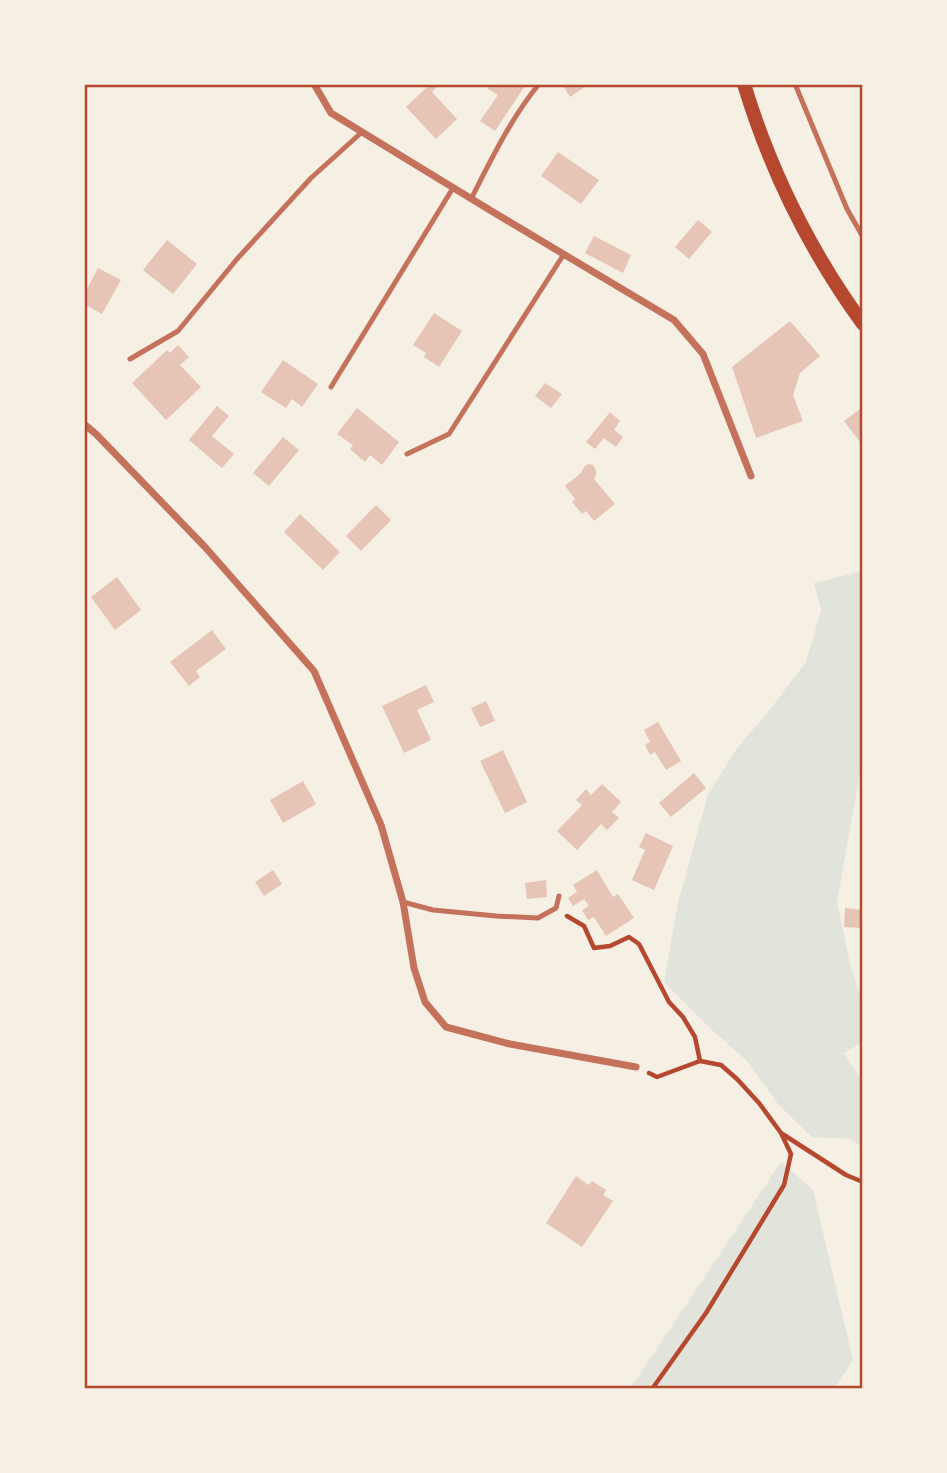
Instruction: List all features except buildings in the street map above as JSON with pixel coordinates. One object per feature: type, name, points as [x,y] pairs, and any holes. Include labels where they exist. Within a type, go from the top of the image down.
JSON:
[{"type":"main road","points":[[744,84],[779,178],[808,239],[863,324]]},
{"type":"street","points":[[314,84],[331,113],[674,320],[703,354],[751,476]]},
{"type":"street","points":[[84,424],[205,547],[314,671],[381,825],[403,902],[414,968],[425,1002],[446,1027],[510,1044],[636,1067]]},
{"type":"lane","points":[[471,199],[514,120],[539,84]]},
{"type":"lane","points":[[795,84],[847,209],[863,237]]},
{"type":"lane","points":[[130,359],[178,331],[237,259],[311,178],[362,132]]},
{"type":"lane","points":[[331,387],[453,188]]},
{"type":"lane","points":[[407,454],[449,434],[564,254]]},
{"type":"lane","points":[[403,902],[433,910],[538,918],[556,908],[559,896]]},
{"type":"path","points":[[538,918],[566,916],[583,926],[594,948],[610,946],[629,937],[639,944],[669,1002],[683,1017],[695,1037],[700,1061]]},
{"type":"path","points":[[636,1067],[657,1077],[700,1061],[721,1065],[758,1103],[781,1133],[791,1154],[784,1185],[706,1312],[652,1389]]},
{"type":"path","points":[[781,1133],[846,1175],[863,1182]]},
{"type":"shaded area","points":[[863,571],[863,756],[837,902],[850,963],[863,1001],[863,1042],[844,1053],[863,1082],[863,1142],[860,1146],[851,1139],[812,1137],[778,1104],[747,1061],[664,982],[678,903],[708,794],[737,748],[806,662],[821,610],[814,583]]},
{"type":"shaded area","points":[[781,1162],[813,1190],[853,1360],[834,1389],[630,1389]]}]
